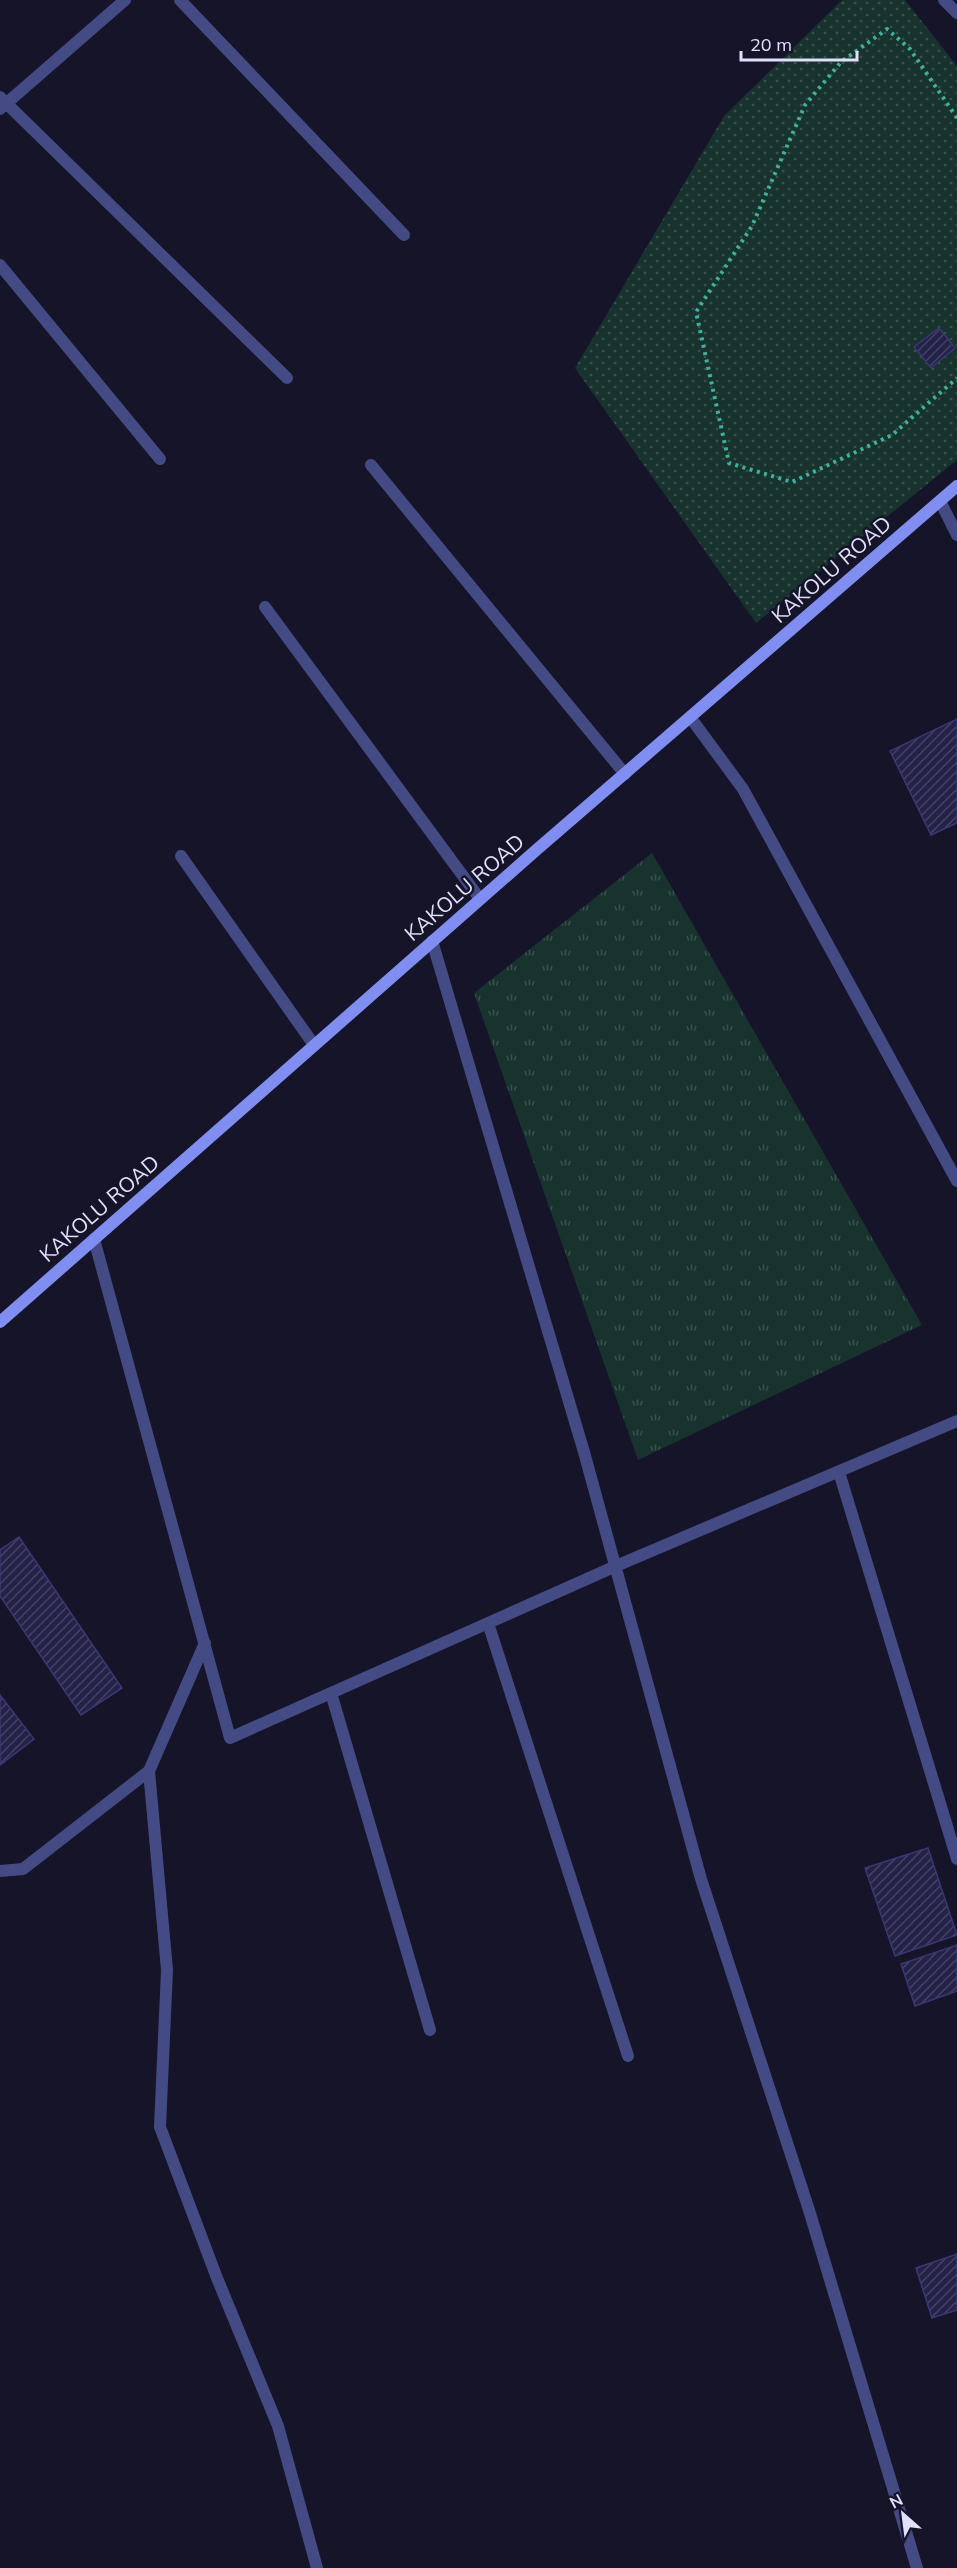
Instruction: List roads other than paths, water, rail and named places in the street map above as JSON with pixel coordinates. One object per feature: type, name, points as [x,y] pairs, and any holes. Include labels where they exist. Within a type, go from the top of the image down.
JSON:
[{"type":"main road","name":"KAKOLU ROAD","points":[[0,1322],[480,899],[957,486]]},
{"type":"street","points":[[125,0],[2,103],[287,378]]},
{"type":"street","points":[[180,0],[404,235]]},
{"type":"street","points":[[944,0],[957,13]]},
{"type":"street","points":[[0,265],[160,459]]},
{"type":"street","points":[[371,465],[625,774]]},
{"type":"street","points":[[940,501],[957,536]]},
{"type":"street","points":[[265,607],[480,899]]},
{"type":"street","points":[[690,717],[743,789],[957,1181]]},
{"type":"street","points":[[181,856],[314,1045]]},
{"type":"street","points":[[432,941],[585,1452],[701,1879],[809,2210],[917,2568]]},
{"type":"street","points":[[94,1239],[230,1738],[615,1566],[957,1421]]},
{"type":"street","points":[[838,1472],[957,1859]]},
{"type":"street","points":[[488,1623],[628,2056]]},
{"type":"street","points":[[204,1643],[149,1771],[167,1970],[160,2127],[217,2278],[278,2426],[317,2568]]},
{"type":"street","points":[[331,1693],[430,2030]]},
{"type":"street","points":[[0,1871],[23,1869],[149,1771]]}]
